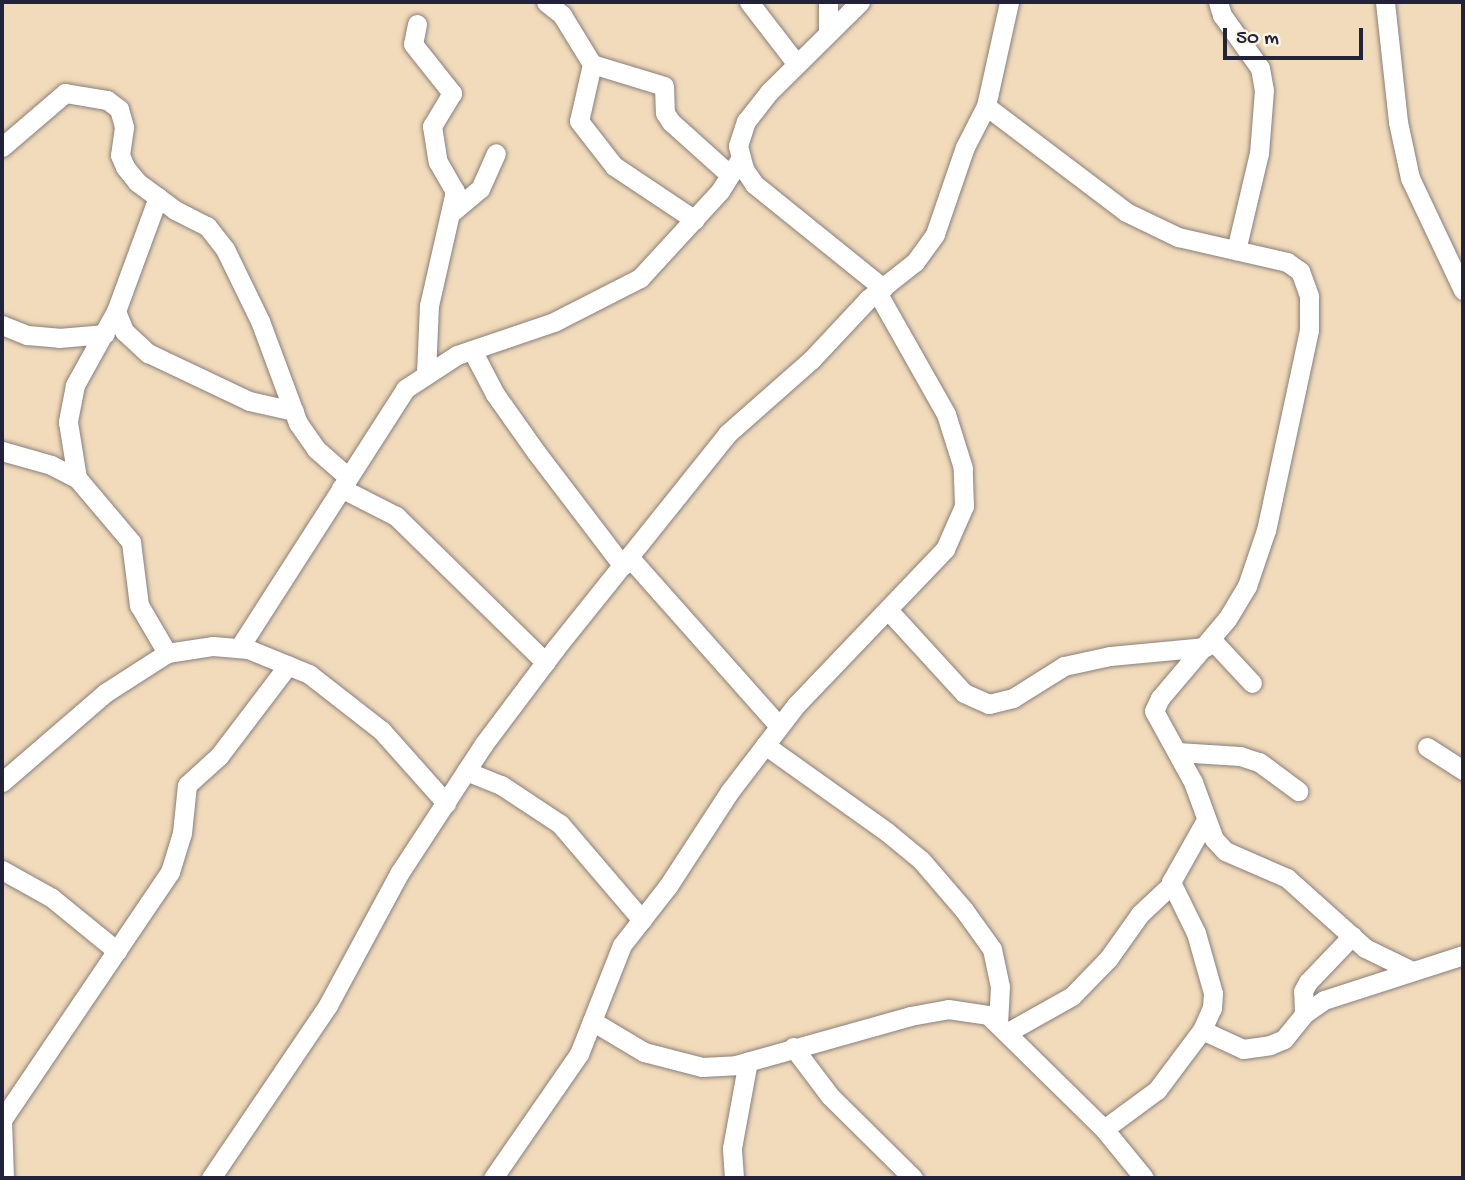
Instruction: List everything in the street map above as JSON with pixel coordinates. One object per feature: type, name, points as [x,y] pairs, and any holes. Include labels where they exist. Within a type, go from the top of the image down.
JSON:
[{"type":"street","points":[[493,1178],[579,1054],[622,945],[779,726],[945,549],[964,506],[963,468],[946,414],[880,290],[736,167],[671,122],[665,113],[664,86],[592,64],[562,15],[546,2]]},
{"type":"street","points":[[749,2],[796,62]]},
{"type":"street","points":[[828,2],[828,30]]},
{"type":"street","points":[[239,648],[405,388],[426,373],[472,350],[554,322],[629,285],[649,271],[695,220],[736,167],[738,146],[746,121],[796,62],[860,2]]},
{"type":"street","points":[[211,1178],[328,1005],[400,872],[466,771],[545,662],[727,434],[801,369],[880,290],[915,262],[935,234],[965,147],[986,106],[1009,2]]},
{"type":"street","points":[[1218,2],[1222,15],[1260,68],[1264,90],[1259,153],[1236,250]]},
{"type":"street","points":[[1385,2],[1398,122],[1410,178],[1463,289]]},
{"type":"street","points":[[417,24],[413,44],[452,93],[432,126],[438,162],[455,191],[429,305],[426,373]]},
{"type":"street","points":[[592,64],[579,121],[624,175],[695,220]]},
{"type":"street","points":[[2,146],[65,93],[107,100],[123,119],[120,155],[125,167],[158,197],[207,226],[225,248],[260,321],[293,411],[316,449],[345,483],[397,516],[545,662]]},
{"type":"street","points":[[986,106],[1126,212],[1178,237],[1287,262],[1300,271],[1309,296],[1309,330],[1266,530],[1247,586],[1209,643],[1160,698],[1154,711],[1177,752],[1206,820],[1225,851],[1287,878],[1376,955],[1412,971]]},
{"type":"street","points":[[451,213],[480,189],[496,153]]},
{"type":"street","points":[[77,478],[69,446],[69,402],[116,312],[158,197]]},
{"type":"street","points":[[116,312],[124,331],[148,353],[178,370],[249,401],[293,411]]},
{"type":"street","points":[[2,325],[27,335],[59,338],[105,334]]},
{"type":"street","points":[[472,350],[495,394],[536,453],[626,561],[779,726]]},
{"type":"street","points":[[2,451],[51,465],[77,478],[131,542],[139,605],[167,653]]},
{"type":"street","points":[[889,611],[964,693],[989,704],[1013,698],[1064,666],[1110,656],[1209,643]]},
{"type":"street","points":[[1209,643],[1252,683]]},
{"type":"street","points":[[2,782],[105,693],[167,653],[213,646],[239,648],[309,674],[381,730],[446,803]]},
{"type":"street","points":[[4,1178],[2,1120],[170,872],[183,832],[187,785],[219,756],[288,665]]},
{"type":"street","points":[[765,745],[887,832],[921,860],[964,910],[992,948],[1000,986],[1003,1028]]},
{"type":"street","points":[[1427,747],[1463,770]]},
{"type":"street","points":[[1177,752],[1240,756],[1259,762],[1298,791]]},
{"type":"street","points":[[466,771],[512,791],[560,824],[642,920]]},
{"type":"street","points":[[1104,1129],[1147,1099],[1202,1030],[1213,993],[1196,933],[1172,884],[1172,874],[1206,820]]},
{"type":"street","points":[[2,870],[52,898],[117,951]]},
{"type":"street","points":[[1003,1028],[1072,996],[1108,959],[1140,914],[1172,884]]},
{"type":"street","points":[[1304,1013],[1303,991],[1308,982],[1352,936]]},
{"type":"street","points":[[1202,1030],[1228,1045],[1257,1049],[1284,1039],[1304,1013],[1324,1000],[1463,955]]},
{"type":"street","points":[[592,1021],[644,1052],[702,1067],[748,1061],[793,1047],[948,1009],[988,1015],[1104,1129],[1144,1178]]},
{"type":"street","points":[[793,1047],[830,1096],[913,1178]]},
{"type":"street","points":[[734,1178],[732,1148],[748,1061]]}]
